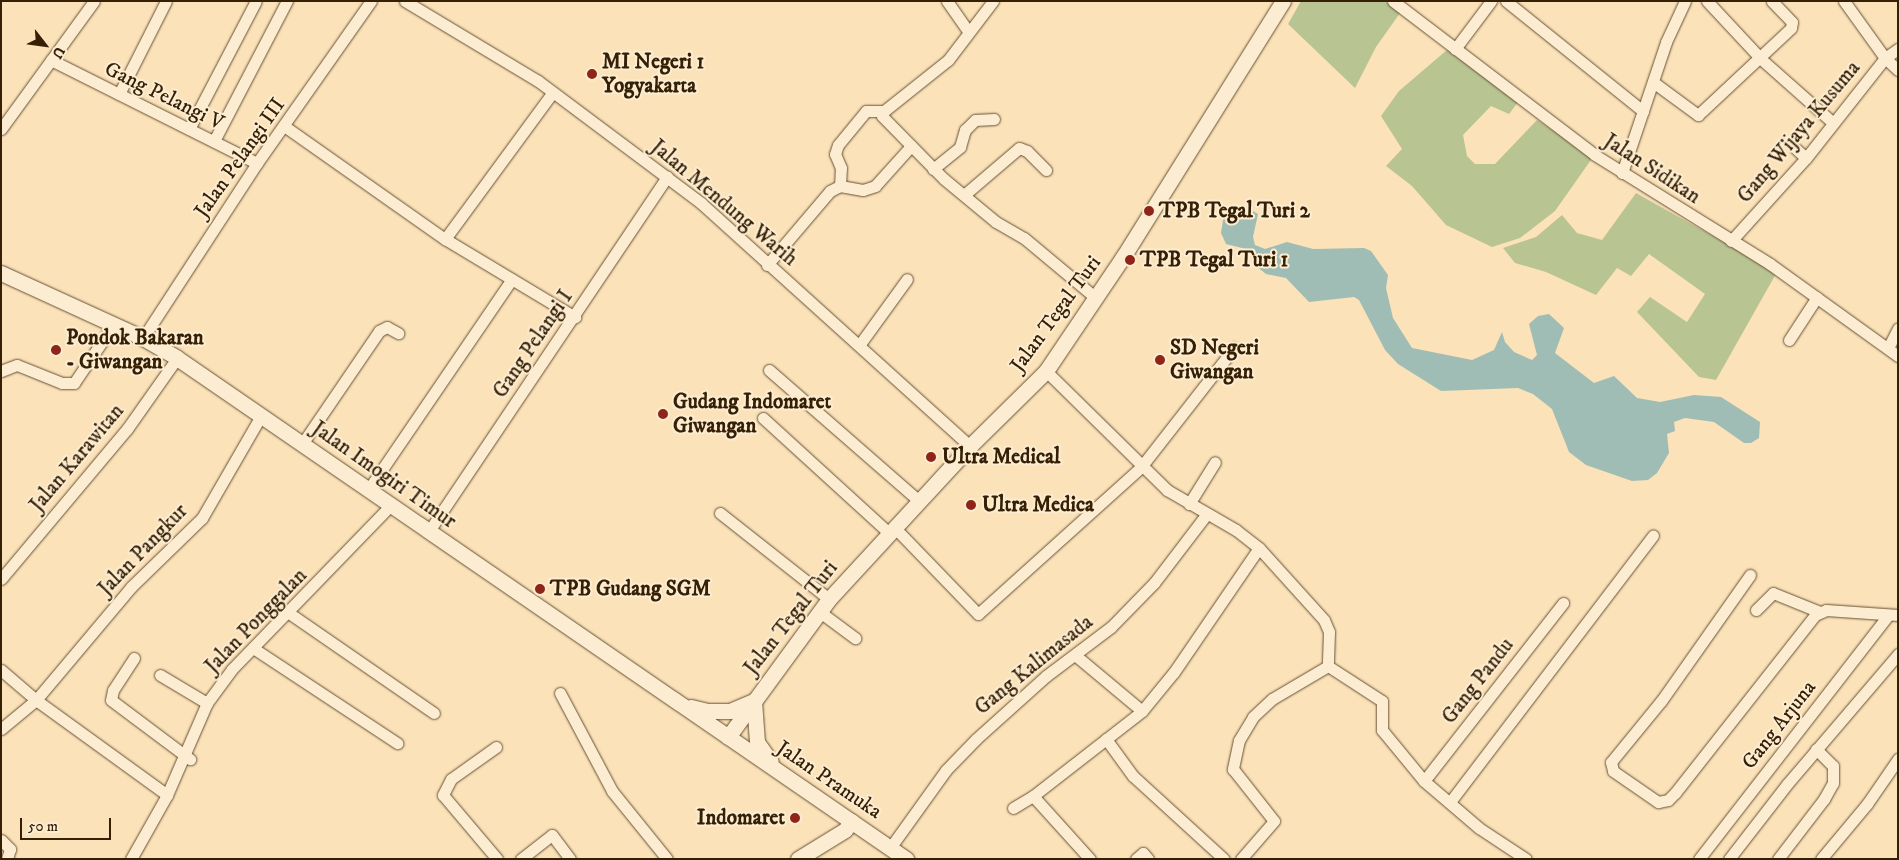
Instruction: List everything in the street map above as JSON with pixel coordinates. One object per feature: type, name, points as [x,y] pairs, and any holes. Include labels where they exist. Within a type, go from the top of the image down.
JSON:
[{"type":"main road","name":"Jalan Tegal Turi","points":[[728,737],[825,605],[891,530],[970,446],[1046,371],[1096,298],[1283,1]]},
{"type":"main road","name":"Jalan Imogiri Timur","points":[[1,273],[143,338],[177,358],[728,737]]},
{"type":"main road","points":[[680,704],[707,711],[730,711],[754,701],[757,742],[776,769]]},
{"type":"main road","name":"Jalan Pramuka","points":[[728,737],[906,859]]},
{"type":"main road","points":[[798,859],[845,830],[852,821]]},
{"type":"street","points":[[1,129],[53,62],[94,1]]},
{"type":"street","points":[[119,94],[166,1]]},
{"type":"street","points":[[189,129],[256,1]]},
{"type":"street","points":[[214,141],[287,1]]},
{"type":"street","name":"Jalan Pelangi III","points":[[143,338],[257,163],[371,1]]},
{"type":"street","name":"Jalan Mendung Warih","points":[[405,1],[553,92],[701,203],[767,264],[860,344],[970,446]]},
{"type":"street","points":[[947,1],[968,31]]},
{"type":"street","points":[[840,186],[841,168],[836,154],[838,145],[866,111],[884,111],[951,56],[968,31],[993,1]]},
{"type":"street","name":"Jalan Sidikan","points":[[1393,1],[1622,173],[1817,297],[1898,356]]},
{"type":"street","points":[[1455,49],[1491,1]]},
{"type":"street","points":[[1506,1],[1643,111]]},
{"type":"street","points":[[1622,173],[1652,82],[1685,1]]},
{"type":"street","points":[[1707,1],[1761,59],[1833,123]]},
{"type":"street","points":[[1652,82],[1698,115],[1736,77],[1761,59],[1792,26],[1772,1]]},
{"type":"street","points":[[1844,1],[1885,58],[1898,70]]},
{"type":"street","name":"Gang Wijaya Kusuma","points":[[1731,241],[1806,158],[1885,58],[1898,49]]},
{"type":"street","name":"Gang Pelangi V","points":[[53,62],[257,163]]},
{"type":"street","points":[[446,239],[553,92]]},
{"type":"street","points":[[884,111],[883,118],[933,169],[996,222],[1024,238],[1096,298]]},
{"type":"street","points":[[933,169],[960,147],[965,130],[974,120],[994,119]]},
{"type":"street","points":[[284,126],[446,239],[575,317]]},
{"type":"street","points":[[767,264],[830,191],[840,186],[863,190],[875,186],[911,146]]},
{"type":"street","points":[[964,195],[1019,148],[1027,151],[1046,170]]},
{"type":"street","points":[[1796,149],[1806,158]]},
{"type":"street","name":"Gang Pelangi I","points":[[429,532],[575,317],[667,177]]},
{"type":"street","points":[[368,490],[512,279]]},
{"type":"street","points":[[860,344],[908,279]]},
{"type":"street","points":[[1789,340],[1817,297]]},
{"type":"street","points":[[1,371],[17,365],[62,383],[74,383],[114,324]]},
{"type":"street","points":[[302,444],[379,330],[387,327],[398,333]]},
{"type":"street","points":[[1888,348],[1898,328]]},
{"type":"street","points":[[763,418],[891,530],[978,614],[1141,467],[1234,348]]},
{"type":"street","name":"Jalan Karawitan","points":[[1,579],[128,429],[177,358]]},
{"type":"street","points":[[769,370],[919,501]]},
{"type":"street","points":[[1046,371],[1141,467],[1189,504],[1236,530],[1259,548],[1326,624],[1330,640],[1328,666]]},
{"type":"street","name":"Jalan Pangkur","points":[[1,729],[36,700],[131,587],[202,518],[261,416]]},
{"type":"street","points":[[1189,504],[1215,462]]},
{"type":"street","name":"Jalan Ponggalan","points":[[131,859],[188,757],[207,703],[232,669],[289,613],[391,506]]},
{"type":"street","points":[[720,513],[825,605],[854,638]]},
{"type":"street","name":"Gang Kalimasada","points":[[890,848],[946,770],[998,716],[1112,626],[1154,583],[1206,515]]},
{"type":"street","points":[[1450,802],[1653,536]]},
{"type":"street","points":[[1013,808],[1033,796],[1142,711],[1174,672],[1259,548]]},
{"type":"street","points":[[1750,575],[1661,701],[1611,762],[1613,771],[1658,802],[1668,800],[1675,793],[1820,612]]},
{"type":"street","points":[[1756,610],[1773,593],[1820,612],[1893,615]]},
{"type":"street","name":"Gang Pandu","points":[[1424,781],[1562,603]]},
{"type":"street","points":[[289,613],[434,713]]},
{"type":"street","name":"Gang Arjuna","points":[[1699,859],[1893,615]]},
{"type":"street","points":[[252,648],[397,743]]},
{"type":"street","points":[[1076,654],[1142,711]]},
{"type":"street","points":[[1729,859],[1816,750],[1898,654]]},
{"type":"street","points":[[134,658],[113,690],[111,700],[188,757]]},
{"type":"street","points":[[1328,666],[1382,701],[1382,730],[1424,781],[1479,828],[1526,859]]},
{"type":"street","points":[[1241,859],[1274,820],[1233,770],[1239,740],[1253,718],[1272,699],[1328,666]]},
{"type":"street","points":[[1,670],[36,700],[167,795]]},
{"type":"street","points":[[160,675],[207,703]]},
{"type":"street","points":[[560,693],[612,791],[667,859]]},
{"type":"street","points":[[1106,739],[1133,776],[1224,859]]},
{"type":"street","points":[[496,747],[452,779],[443,795],[446,803],[497,859]]},
{"type":"street","points":[[1778,859],[1824,799],[1833,783],[1832,766],[1816,750]]},
{"type":"street","points":[[1821,859],[1866,804],[1898,759]]},
{"type":"street","points":[[1033,796],[1090,859]]},
{"type":"street","points":[[521,859],[552,835],[570,859]]},
{"type":"street","points":[[1,840],[10,850],[7,859]]},
{"type":"street","points":[[1136,859],[1143,853],[1148,859]]},
{"type":"green space","points":[[1301,1],[1385,1],[1400,13],[1376,47],[1355,88],[1288,24]]},
{"type":"green space","points":[[1447,50],[1518,102],[1509,114],[1491,106],[1463,135],[1467,156],[1475,164],[1495,164],[1537,120],[1593,157],[1555,211],[1520,238],[1492,247],[1446,225],[1412,186],[1386,166],[1402,149],[1381,116],[1399,91]]},
{"type":"green space","points":[[1636,193],[1777,272],[1716,380],[1699,377],[1637,312],[1650,297],[1687,322],[1705,294],[1649,254],[1631,276],[1617,268],[1596,295],[1546,272],[1515,263],[1503,248],[1536,237],[1562,215],[1577,233],[1602,240]]},
{"type":"water","points":[[1246,207],[1258,214],[1253,237],[1255,245],[1265,249],[1287,242],[1313,249],[1364,248],[1371,251],[1388,275],[1386,288],[1393,318],[1412,348],[1472,360],[1494,350],[1502,332],[1505,342],[1514,352],[1532,360],[1537,355],[1529,324],[1538,316],[1549,314],[1564,328],[1555,353],[1594,383],[1614,376],[1637,398],[1660,402],[1694,395],[1721,397],[1760,422],[1759,438],[1751,443],[1744,443],[1714,422],[1685,418],[1674,422],[1675,431],[1667,434],[1669,453],[1657,473],[1648,480],[1632,481],[1586,465],[1569,452],[1552,409],[1533,394],[1518,388],[1441,391],[1398,364],[1385,350],[1359,300],[1354,297],[1309,302],[1286,278],[1266,274],[1256,266],[1250,250],[1226,244],[1221,233],[1223,220],[1232,209]]},
{"type":"place","name":"MI Negeri 1 Yogyakarta","points":[[592,74]]},
{"type":"place","name":"TPB Tegal Turi 2","points":[[1149,211]]},
{"type":"place","name":"TPB Tegal Turi 1","points":[[1130,260]]},
{"type":"place","name":"Pondok Bakaran - Giwangan","points":[[56,350]]},
{"type":"place","name":"SD Negeri Giwangan","points":[[1160,360]]},
{"type":"place","name":"Gudang Indomaret Giwangan","points":[[663,414]]},
{"type":"place","name":"Ultra Medical","points":[[931,457]]},
{"type":"place","name":"Ultra Medica","points":[[971,505]]},
{"type":"place","name":"TPB Gudang SGM","points":[[540,589]]},
{"type":"place","name":"Indomaret","points":[[795,818]]}]
